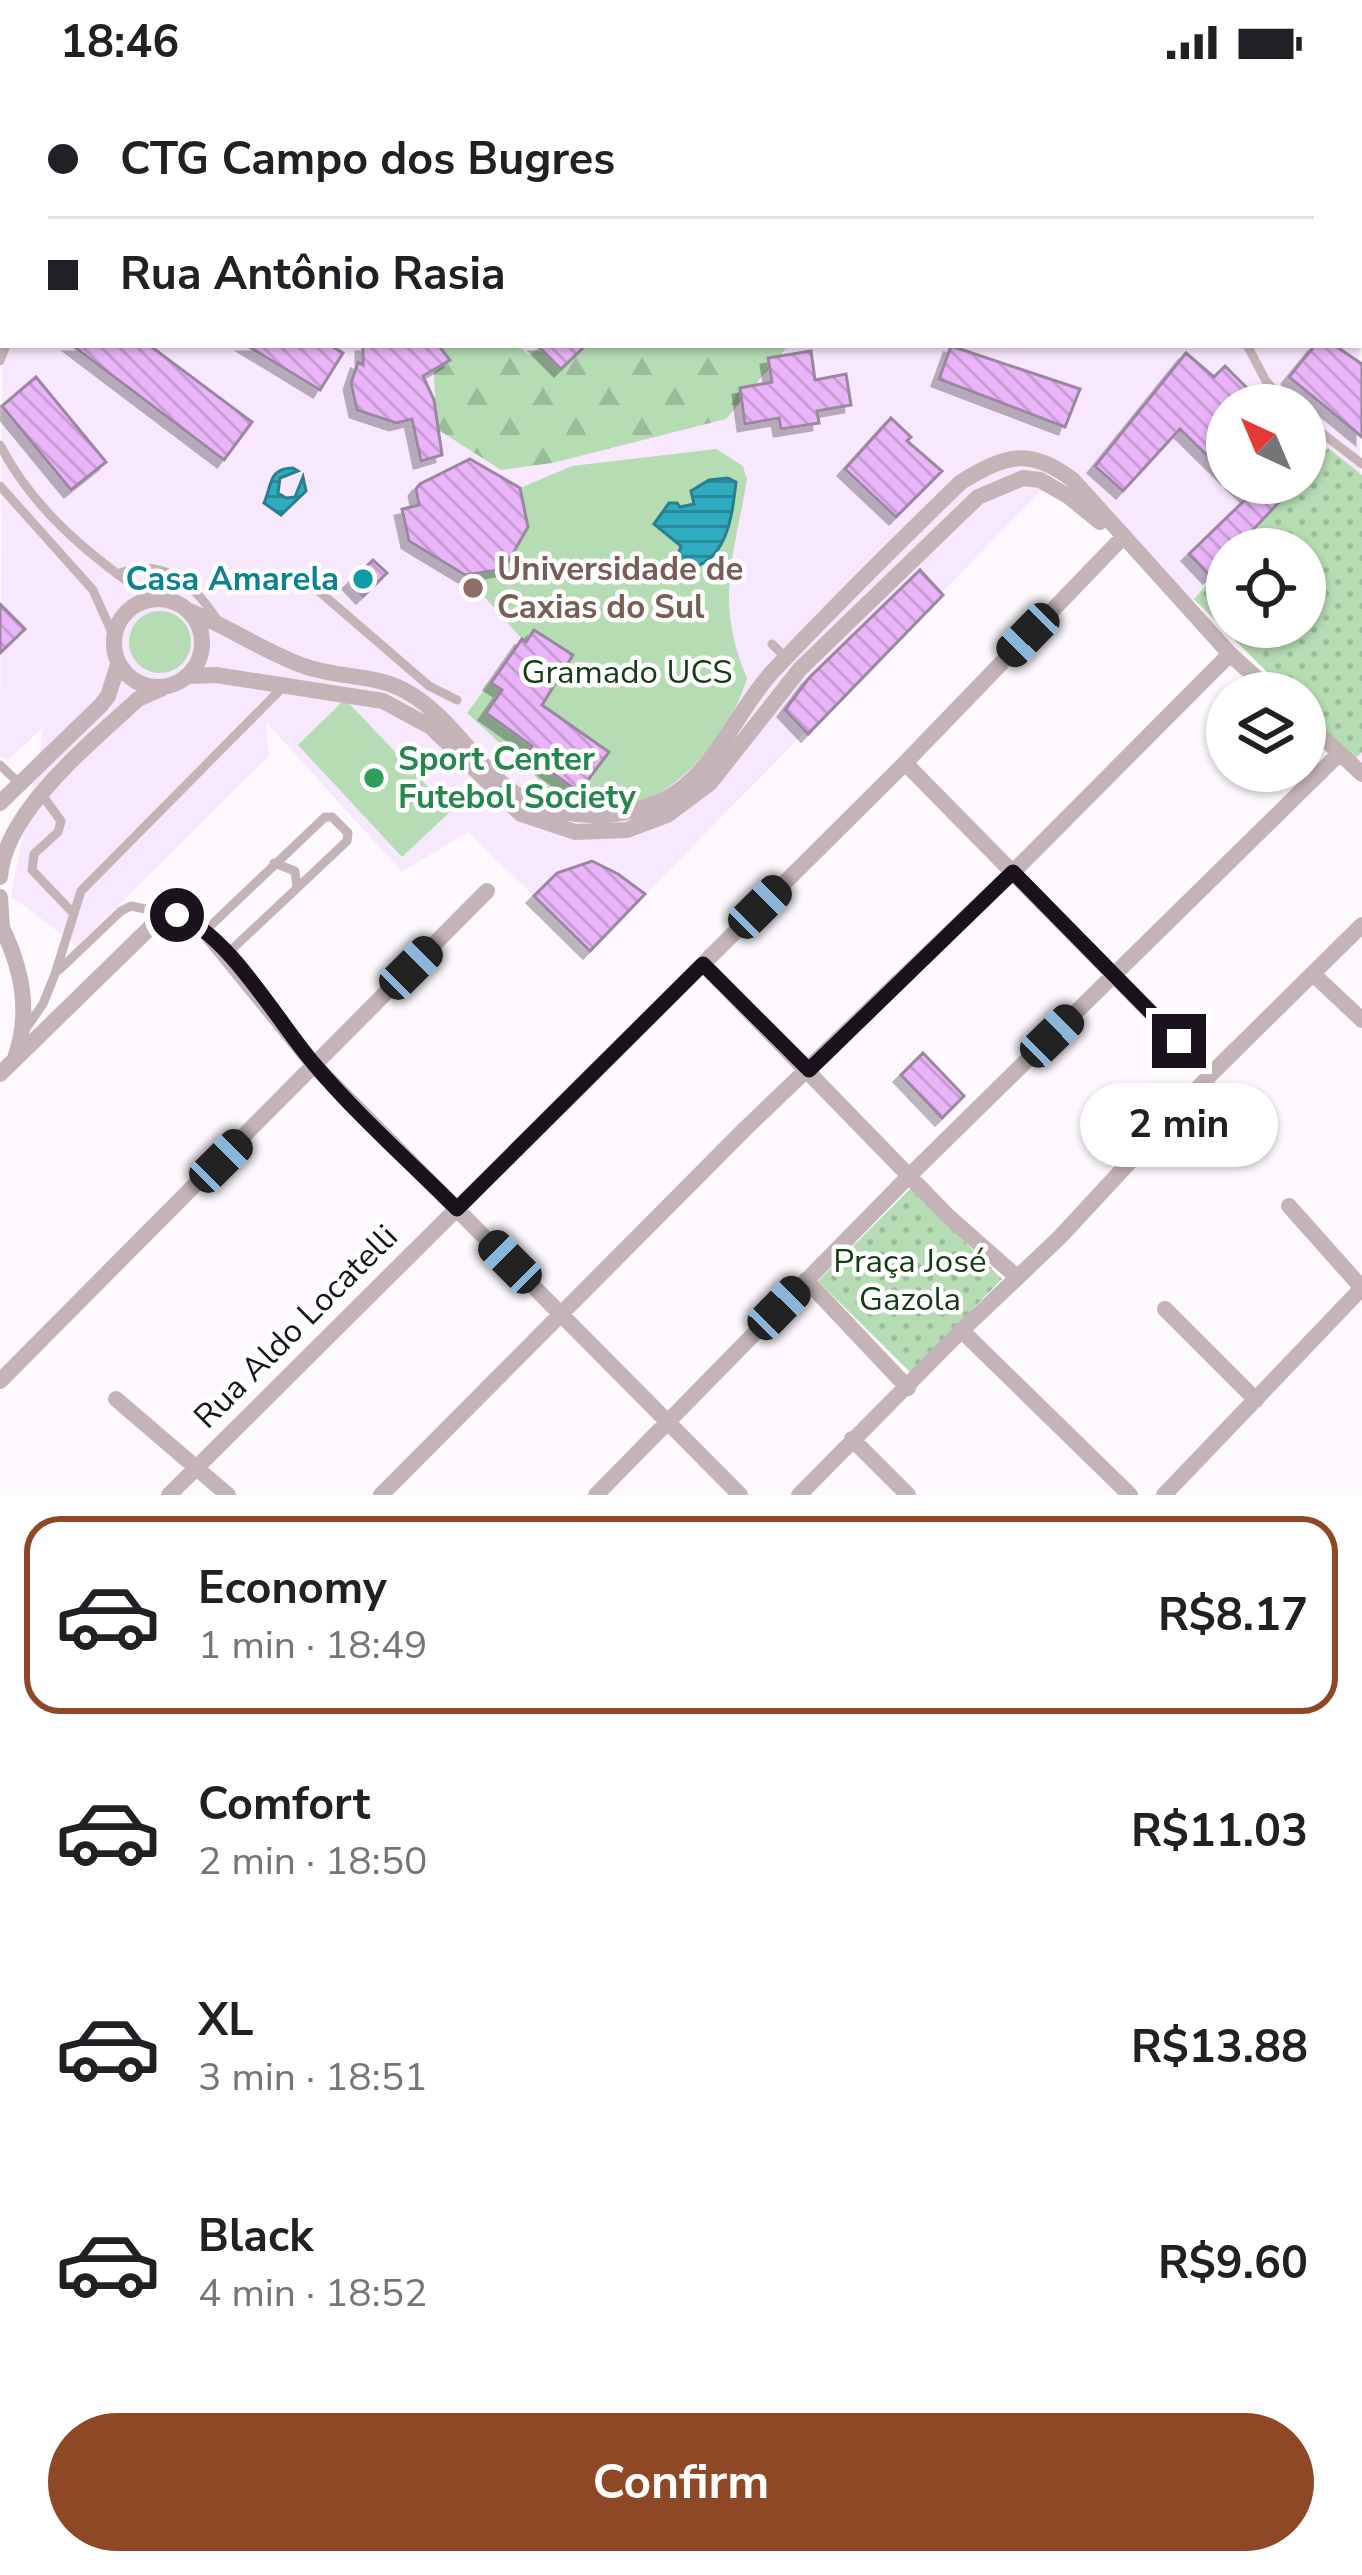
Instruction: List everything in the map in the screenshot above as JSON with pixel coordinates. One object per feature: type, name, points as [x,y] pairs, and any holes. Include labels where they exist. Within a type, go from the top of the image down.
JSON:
[{"type":"street","points":[[0,877],[8,841],[20,818],[41,795],[138,699],[188,676],[216,675],[383,700],[431,727],[521,814],[575,832],[627,830],[667,815],[710,783],[833,606],[961,482],[994,463],[1026,456],[1053,465],[1073,480],[1250,672]]},
{"type":"street","points":[[0,803],[108,696],[118,665],[113,635],[129,609],[153,599],[166,599],[322,672],[414,685],[511,790],[531,802],[588,816],[620,816],[666,800],[701,772],[763,683],[793,664],[978,497],[1023,478],[1040,480],[1124,539]]},
{"type":"street","name":"Rua Aldo Locatelli","points":[[169,1495],[1124,539]]},
{"type":"street","points":[[188,676],[200,660],[202,640],[189,611]]},
{"type":"street","points":[[381,1495],[1231,654]]},
{"type":"street","points":[[118,665],[129,679],[162,688]]},
{"type":"street","points":[[383,700],[414,685]]},
{"type":"street","points":[[1326,741],[1361,772]]},
{"type":"street","points":[[596,1495],[909,1176],[1340,753]]},
{"type":"street","points":[[905,763],[1210,1074]]},
{"type":"street","points":[[0,1382],[487,891]]},
{"type":"street","points":[[0,897],[1,926],[23,993],[24,1031],[12,1068]]},
{"type":"street","points":[[12,1068],[165,914],[190,920],[227,954],[315,1066],[740,1495]]},
{"type":"street","points":[[799,1495],[1060,1237],[1210,1074],[1362,925]]},
{"type":"street","points":[[703,964],[909,1176],[1017,1277]]},
{"type":"street","points":[[1313,974],[1362,1020]]},
{"type":"street","points":[[1164,1495],[1362,1288],[1288,1206]]},
{"type":"street","points":[[806,1280],[908,1388]]},
{"type":"street","points":[[1165,1309],[1256,1400]]},
{"type":"street","points":[[961,1330],[1130,1495]]},
{"type":"street","points":[[116,1399],[228,1495]]},
{"type":"street","points":[[852,1439],[908,1495]]},
{"type":"lane","points":[[1249,348],[1269,384]]},
{"type":"lane","points":[[1326,436],[1362,464]]},
{"type":"lane","points":[[0,445],[20,483],[117,575],[153,599]]},
{"type":"lane","points":[[0,486],[92,590],[113,635]]},
{"type":"lane","points":[[117,575],[145,566],[170,572],[202,598],[219,623]]},
{"type":"lane","points":[[320,592],[414,685],[457,700]]},
{"type":"lane","points":[[772,644],[793,664]]},
{"type":"lane","points":[[24,1031],[43,1004],[81,892],[286,684]]},
{"type":"lane","points":[[0,765],[20,784]]},
{"type":"lane","points":[[41,795],[61,821],[58,832],[34,854],[32,870],[74,914]]},
{"type":"lane","points":[[205,931],[325,817],[332,817],[348,833],[347,841],[227,954]]},
{"type":"lane","points":[[274,863],[295,871],[297,888]]},
{"type":"lane","points":[[55,974],[121,910],[131,906],[165,914]]},
{"type":"shaded area","name":"Universidade de Caxias do Sul","points":[[2,348],[1360,348],[1362,761],[1326,726],[1326,672],[1269,672],[1244,648],[1326,648],[1326,528],[1206,528],[1206,612],[1059,473],[590,951],[468,832],[402,872],[266,722],[269,756],[77,946],[11,896],[44,727],[8,760],[0,755]]},
{"type":"green space","points":[[432,348],[521,348],[530,355],[540,348],[561,369],[583,348],[786,348],[726,419],[552,463],[501,470],[437,429]]},
{"type":"green space","name":"Gramado UCS","points":[[716,449],[743,466],[747,480],[730,579],[731,626],[747,678],[736,707],[698,761],[646,800],[616,808],[585,808],[553,796],[467,713],[522,639],[465,575],[504,569],[528,527],[520,488],[572,466]]},
{"type":"green space","points":[[1326,450],[1362,475],[1362,752],[1355,759],[1326,730],[1326,672],[1267,672],[1243,648],[1326,648],[1326,528],[1257,528],[1279,504],[1326,504]]},
{"type":"green space","points":[[1206,586],[1206,611],[1194,599]]},
{"type":"green space","points":[[160,611],[182,620],[191,642],[182,664],[160,673],[138,664],[129,642],[138,620]]},
{"type":"green space","name":"Sport Center Futebol Society","points":[[345,699],[451,811],[402,857],[298,745]]},
{"type":"green space","name":"Praça José Gazola","points":[[911,1188],[1002,1279],[910,1372],[818,1281]]},
{"type":"water","points":[[293,468],[298,471],[280,478],[278,493],[295,497],[303,477],[306,491],[281,515],[264,503],[275,475]]},
{"type":"water","points":[[709,480],[736,482],[725,537],[710,558],[685,569],[676,562],[681,546],[654,524],[669,503],[694,504],[691,491]]},
{"type":"building","points":[[76,348],[153,348],[252,422],[224,460]]},
{"type":"building","points":[[251,348],[335,348],[343,353],[320,390]]},
{"type":"building","points":[[363,348],[440,348],[450,360],[423,376],[434,400],[442,455],[421,461],[412,419],[396,423],[357,410],[351,383],[358,362],[363,365]]},
{"type":"building","points":[[540,348],[583,348],[561,369]]},
{"type":"building","points":[[950,348],[957,348],[1080,389],[1065,427],[939,379]]},
{"type":"building","points":[[1313,348],[1338,348],[1362,364],[1362,437],[1326,407],[1326,384],[1298,384],[1289,377]]},
{"type":"building","points":[[811,351],[815,380],[846,374],[851,405],[817,411],[819,423],[781,429],[779,418],[745,424],[740,388],[772,382],[768,358]]},
{"type":"building","points":[[1186,353],[1214,377],[1225,366],[1243,384],[1206,384],[1206,454],[1180,429],[1123,491],[1095,466]]},
{"type":"building","points":[[36,377],[106,462],[71,490],[2,406]]},
{"type":"building","points":[[891,418],[911,437],[907,441],[942,471],[896,517],[845,469]]},
{"type":"building","points":[[470,459],[520,488],[528,527],[504,569],[465,575],[409,541],[402,509],[419,505],[416,489],[420,484]]},
{"type":"building","points":[[1241,504],[1277,504],[1255,528],[1216,528]]},
{"type":"building","points":[[1206,538],[1206,572],[1189,554]]},
{"type":"building","points":[[373,560],[387,573],[363,596],[350,582]]},
{"type":"building","points":[[920,570],[943,595],[808,734],[785,710],[809,678]]},
{"type":"building","points":[[0,604],[25,629],[0,653]]},
{"type":"building","points":[[534,630],[573,655],[542,705],[609,752],[579,792],[526,754],[532,746],[486,713],[502,690],[491,683],[522,639],[526,642]]},
{"type":"building","points":[[592,861],[645,894],[590,951],[534,896],[557,873]]},
{"type":"building","points":[[923,1053],[964,1096],[942,1118],[901,1075]]},
{"type":"place","name":"Casa Amarela","points":[[363,579]]},
{"type":"place","name":"Universidade de Caxias do Sul","points":[[473,588]]},
{"type":"place","name":"Sport Center Futebol Society","points":[[374,778]]},
{"type":"route","points":[[177,915],[205,931],[227,954],[315,1066],[457,1209],[703,964],[809,1070],[1013,872],[1179,1041]]}]
